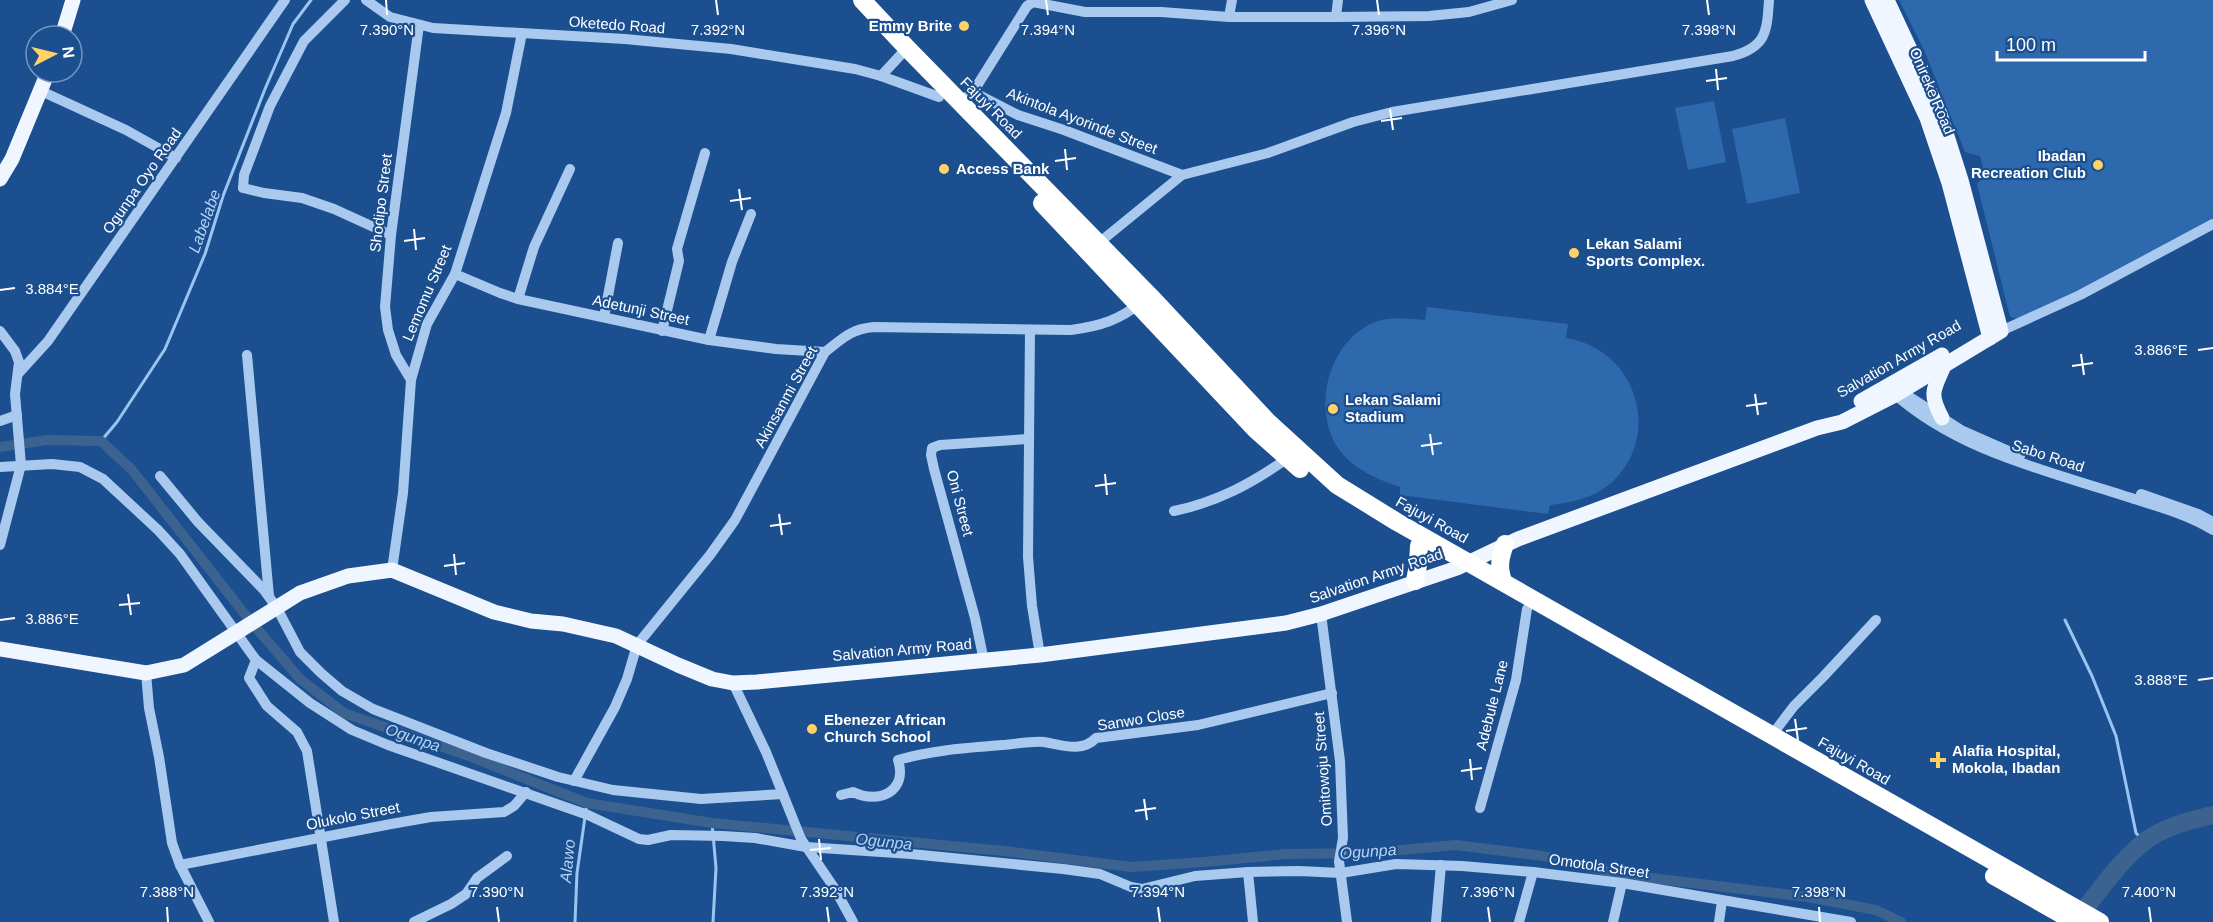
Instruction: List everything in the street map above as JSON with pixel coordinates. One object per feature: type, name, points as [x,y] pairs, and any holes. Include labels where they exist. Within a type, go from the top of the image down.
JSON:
[{"type":"highway","name":"Fajuyi Road","points":[[848,0],[904,52],[966,97],[1093,248]]},
{"type":"highway","name":"Fajuyi Road","points":[[862,0],[939,97],[1268,423],[1337,485],[1464,565],[1527,609],[2083,918]]},
{"type":"highway","name":"Fajuyi Road","points":[[1144,300],[1256,430],[1306,474],[1352,508],[1419,546],[1503,581],[1773,735],[2083,918]]},
{"type":"highway","points":[[1503,581],[1499,561],[1504,544]]},
{"type":"highway","points":[[1414,581],[1419,546]]},
{"type":"main road","points":[[66,24],[73,0]]},
{"type":"main road","name":"Onireke Road","points":[[1872,0],[1927,118],[1994,330]]},
{"type":"main road","name":"Onireke Road","points":[[1887,0],[1943,124],[1961,180],[1994,330]]},
{"type":"main road","points":[[0,179],[12,159],[44,84]]},
{"type":"main road","name":"Salvation Army Road","points":[[1894,388],[1944,366],[1994,330]]},
{"type":"main road","name":"Salvation Army Road","points":[[392,570],[494,612],[531,621],[589,628],[616,636],[712,679],[734,682],[984,661],[1253,628],[1320,614],[1464,565],[1504,544],[1817,428],[1894,388],[1994,330]]},
{"type":"main road","points":[[1942,418],[1933,401],[1935,386],[1944,366]]},
{"type":"main road","points":[[0,649],[146,673],[184,665],[239,631],[271,606],[300,593],[338,579],[392,570]]},
{"type":"street","name":"Ogunpa Oyo Road","points":[[18,374],[48,341],[285,0]]},
{"type":"street","points":[[345,0],[304,41],[270,106],[244,175],[243,188],[302,198],[392,235]]},
{"type":"street","name":"Oketedo Road","points":[[366,0],[390,17],[433,28],[625,39],[731,49],[820,62],[881,76],[939,97]]},
{"type":"street","points":[[1229,17],[1232,0]]},
{"type":"street","points":[[1336,17],[1338,0]]},
{"type":"street","points":[[966,97],[1027,6],[1033,2],[1085,12],[1161,12],[1229,17],[1336,17],[1429,16],[1469,12],[1512,0]]},
{"type":"street","points":[[1093,248],[1182,175],[1268,153],[1353,122],[1392,112],[1733,56],[1750,51],[1762,40],[1768,23],[1769,0]]},
{"type":"street","name":"Shodipo Street","points":[[411,380],[396,355],[385,307],[419,25]]},
{"type":"street","name":"Lemomu Street","points":[[392,570],[403,493],[411,380],[427,324],[455,273],[506,112],[522,33]]},
{"type":"street","points":[[881,76],[904,52]]},
{"type":"street","points":[[41,91],[126,130],[176,158]]},
{"type":"street","name":"Akintola Ayorinde Street","points":[[966,97],[1064,130],[1182,175]]},
{"type":"street","points":[[662,331],[679,261],[677,249],[705,153]]},
{"type":"street","points":[[518,299],[534,247],[570,169]]},
{"type":"street","points":[[709,340],[732,262],[751,214]]},
{"type":"street","points":[[1994,330],[2032,319],[2213,224]]},
{"type":"street","points":[[604,317],[618,243]]},
{"type":"street","name":"Adetunji Street","points":[[455,273],[500,294],[662,331],[776,350],[825,352]]},
{"type":"street","name":"Akinsanmi Street","points":[[636,645],[710,555],[735,520],[825,352],[857,329],[874,327],[1071,330],[1092,327],[1127,315],[1144,300]]},
{"type":"street","points":[[1030,330],[1028,557],[1032,606],[1040,655]]},
{"type":"street","points":[[0,331],[17,356],[18,374],[15,394],[20,461],[0,545]]},
{"type":"street","points":[[247,355],[271,606]]},
{"type":"street","name":"Sabo Road","points":[[1894,388],[1979,439],[2021,457],[2166,501],[2213,522]]},
{"type":"street","name":"Sabo Road","points":[[1894,388],[1928,420],[1987,451],[2160,507],[2213,530]]},
{"type":"street","points":[[0,421],[17,419]]},
{"type":"street","name":"Oni Street","points":[[984,661],[970,597],[934,469],[932,448],[940,445],[1029,439]]},
{"type":"street","points":[[1174,511],[1215,501],[1270,471],[1288,458]]},
{"type":"street","name":"Omotola Street","points":[[0,467],[20,461],[80,467],[103,479],[158,530],[180,554],[239,631],[256,660],[310,703],[352,730],[388,745],[585,814],[639,839],[648,840],[671,835],[755,838],[1063,868],[1100,874],[1131,887],[1142,889],[1195,876],[1396,864],[1441,865],[1533,872],[1622,883],[1817,920],[1851,922]]},
{"type":"street","points":[[160,476],[271,606],[300,652],[342,691],[374,709],[425,730],[558,777],[613,790],[701,799],[783,794]]},
{"type":"street","name":"Adebule Lane","points":[[1480,808],[1516,680],[1527,609]]},
{"type":"street","name":"Omitowoju Street","points":[[1320,614],[1340,761],[1343,838],[1340,867],[1347,922]]},
{"type":"street","points":[[1773,735],[1794,706],[1876,620]]},
{"type":"street","points":[[574,781],[615,707],[627,678],[636,645]]},
{"type":"street","points":[[256,660],[249,678],[257,693],[267,706],[297,732],[308,751],[334,922]]},
{"type":"street","points":[[146,673],[149,708],[172,843],[180,865],[209,922]]},
{"type":"street","points":[[734,682],[804,843],[835,889],[853,922]]},
{"type":"street","name":"Sanwo Close","points":[[841,795],[854,792],[863,797],[878,797],[889,794],[902,772],[898,760],[919,754],[1042,742],[1073,748],[1092,742],[1096,738],[1198,725],[1332,693]]},
{"type":"street","name":"Olukolo Street","points":[[180,865],[431,817],[504,812],[514,806],[526,792]]},
{"type":"street","points":[[414,922],[466,894],[477,878],[507,856]]},
{"type":"street","points":[[1436,922],[1441,865]]},
{"type":"street","points":[[1248,872],[1253,922]]},
{"type":"street","points":[[1519,922],[1533,872]]},
{"type":"street","points":[[1613,922],[1622,883]]},
{"type":"street","points":[[1719,922],[1722,901]]},
{"type":"shaded area","name":"Ibadan Recreation Club","points":[[1899,0],[2213,0],[2213,222],[2025,321],[2010,317],[1977,184],[1985,175],[1980,156],[1965,152],[1924,50]]},
{"type":"shaded area","points":[[1714,101],[1726,162],[1688,170],[1675,108]]},
{"type":"shaded area","points":[[1785,118],[1800,193],[1747,204],[1732,129]]},
{"type":"shaded area","points":[[1427,307],[1568,324],[1566,338],[1590,345],[1610,359],[1625,376],[1635,397],[1639,420],[1636,442],[1627,464],[1610,484],[1582,499],[1550,505],[1548,514],[1400,495],[1400,487],[1373,476],[1348,460],[1336,445],[1329,429],[1326,411],[1326,393],[1337,358],[1359,331],[1375,322],[1387,319],[1425,320]]},
{"type":"waterway","name":"Labelabe","points":[[101,441],[117,422],[165,349],[205,254],[223,196],[265,89],[293,24],[311,0]]},
{"type":"waterway","name":"Ogunpa","points":[[0,447],[47,440],[101,441],[132,470],[247,617],[300,679],[344,713],[469,756],[587,803],[712,823],[1004,851],[1131,867],[1286,854],[1368,853],[1456,845],[1543,856],[1619,874],[1808,897],[1876,910],[1901,922]]},
{"type":"waterway","points":[[2065,620],[2092,676],[2116,736],[2136,833],[2145,842]]},
{"type":"waterway","name":"Alawo","points":[[575,922],[577,873],[587,803]]},
{"type":"waterway","points":[[2075,922],[2119,866],[2148,839],[2171,827],[2213,815]]},
{"type":"waterway","points":[[712,823],[716,868],[713,922]]},
{"type":"place","name":"Emmy Brite","points":[[964,26]]},
{"type":"place","name":"Ibadan Recreation Club","points":[[2098,165]]},
{"type":"place","name":"Access Bank","points":[[944,169]]},
{"type":"place","name":"Lekan Salami Sports Complex.","points":[[1574,253]]},
{"type":"place","name":"Lekan Salami Stadium","points":[[1333,409]]},
{"type":"place","name":"Ebenezer African Church School","points":[[812,729]]},
{"type":"place","name":"Alafia Hospital, Mokola, Ibadan","points":[[1938,760]]}]
